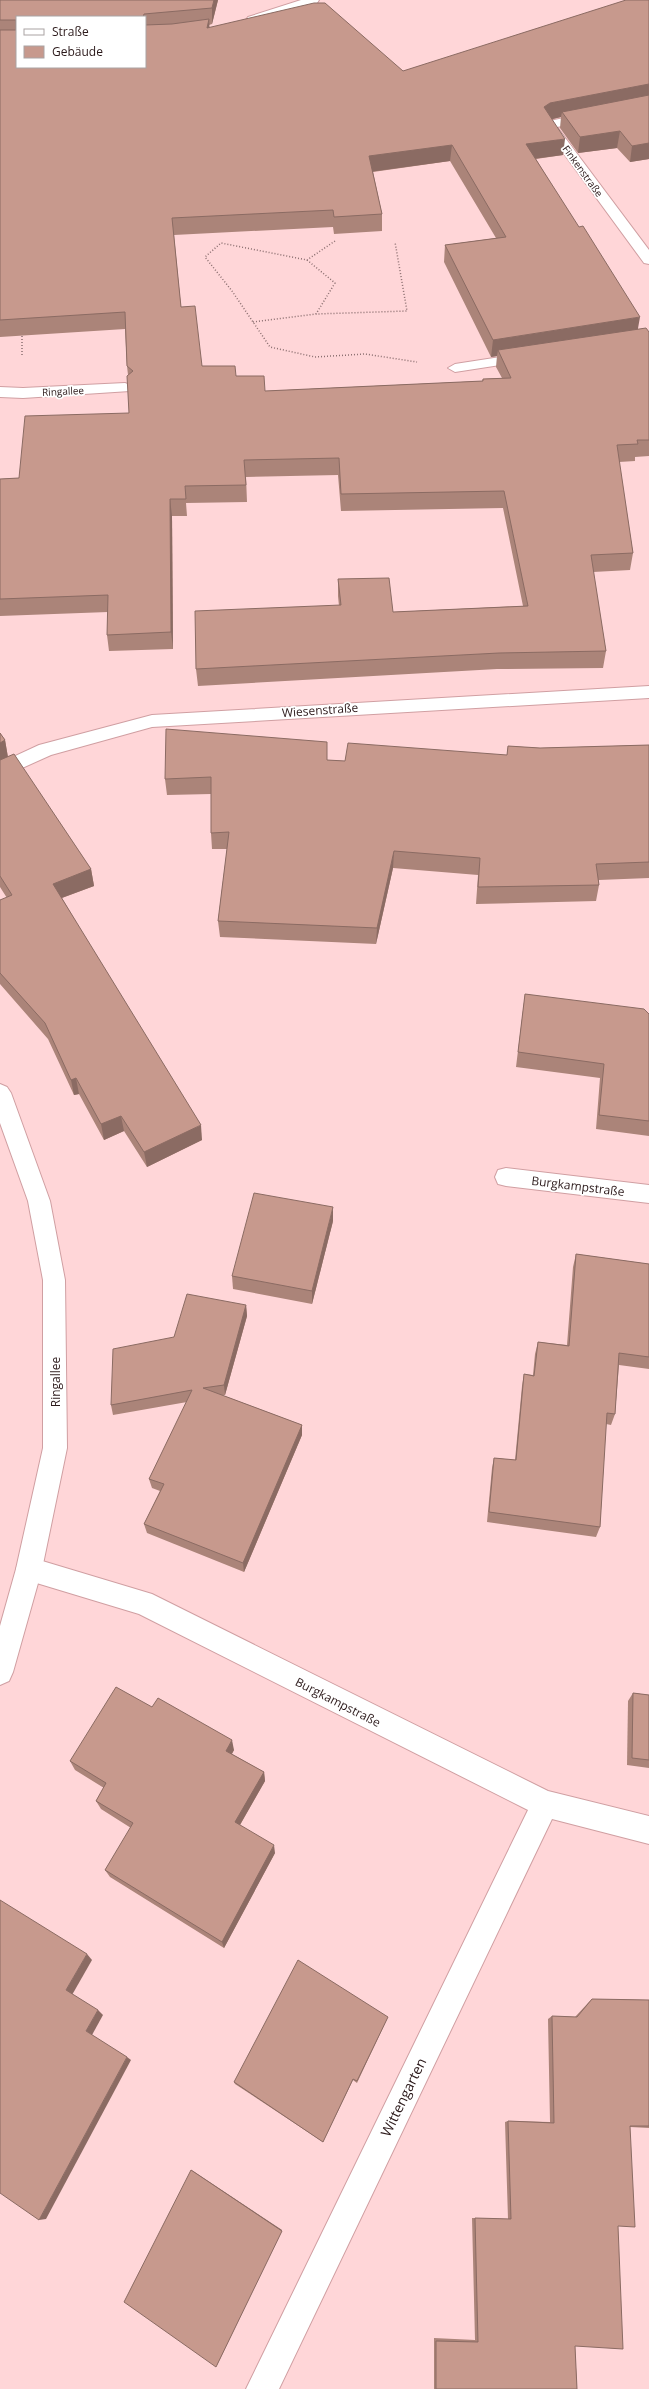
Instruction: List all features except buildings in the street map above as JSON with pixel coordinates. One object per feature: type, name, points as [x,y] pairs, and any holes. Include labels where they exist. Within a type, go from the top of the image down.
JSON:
[{"type":"street","points":[[243,23],[313,0]]},
{"type":"street","name":"Finkenstraße","points":[[649,105],[549,125],[649,260]]},
{"type":"street","points":[[455,368],[540,355]]},
{"type":"street","name":"Ringallee","points":[[0,392],[23,393],[125,388]]},
{"type":"street","name":"Wiesenstraße","points":[[0,771],[45,750],[152,721],[649,692]]},
{"type":"street","name":"Ringallee","points":[[0,1093],[39,1201],[54,1280],[55,1448],[29,1569],[0,1672]]},
{"type":"street","name":"Burgkampstraße","points":[[506,1177],[649,1194]]},
{"type":"street","name":"Burgkampstraße","points":[[29,1569],[143,1603],[545,1804],[649,1830]]},
{"type":"street","name":"Wittengarten","points":[[262,2389],[545,1804]]},
{"type":"path","points":[[307,260],[335,241]]},
{"type":"path","points":[[253,322],[316,314],[407,310],[396,242]]},
{"type":"path","points":[[316,314],[335,283],[307,260],[221,243],[205,257],[232,291],[270,347],[316,357],[365,354],[455,368]]},
{"type":"path","points":[[22,331],[23,393]]}]
